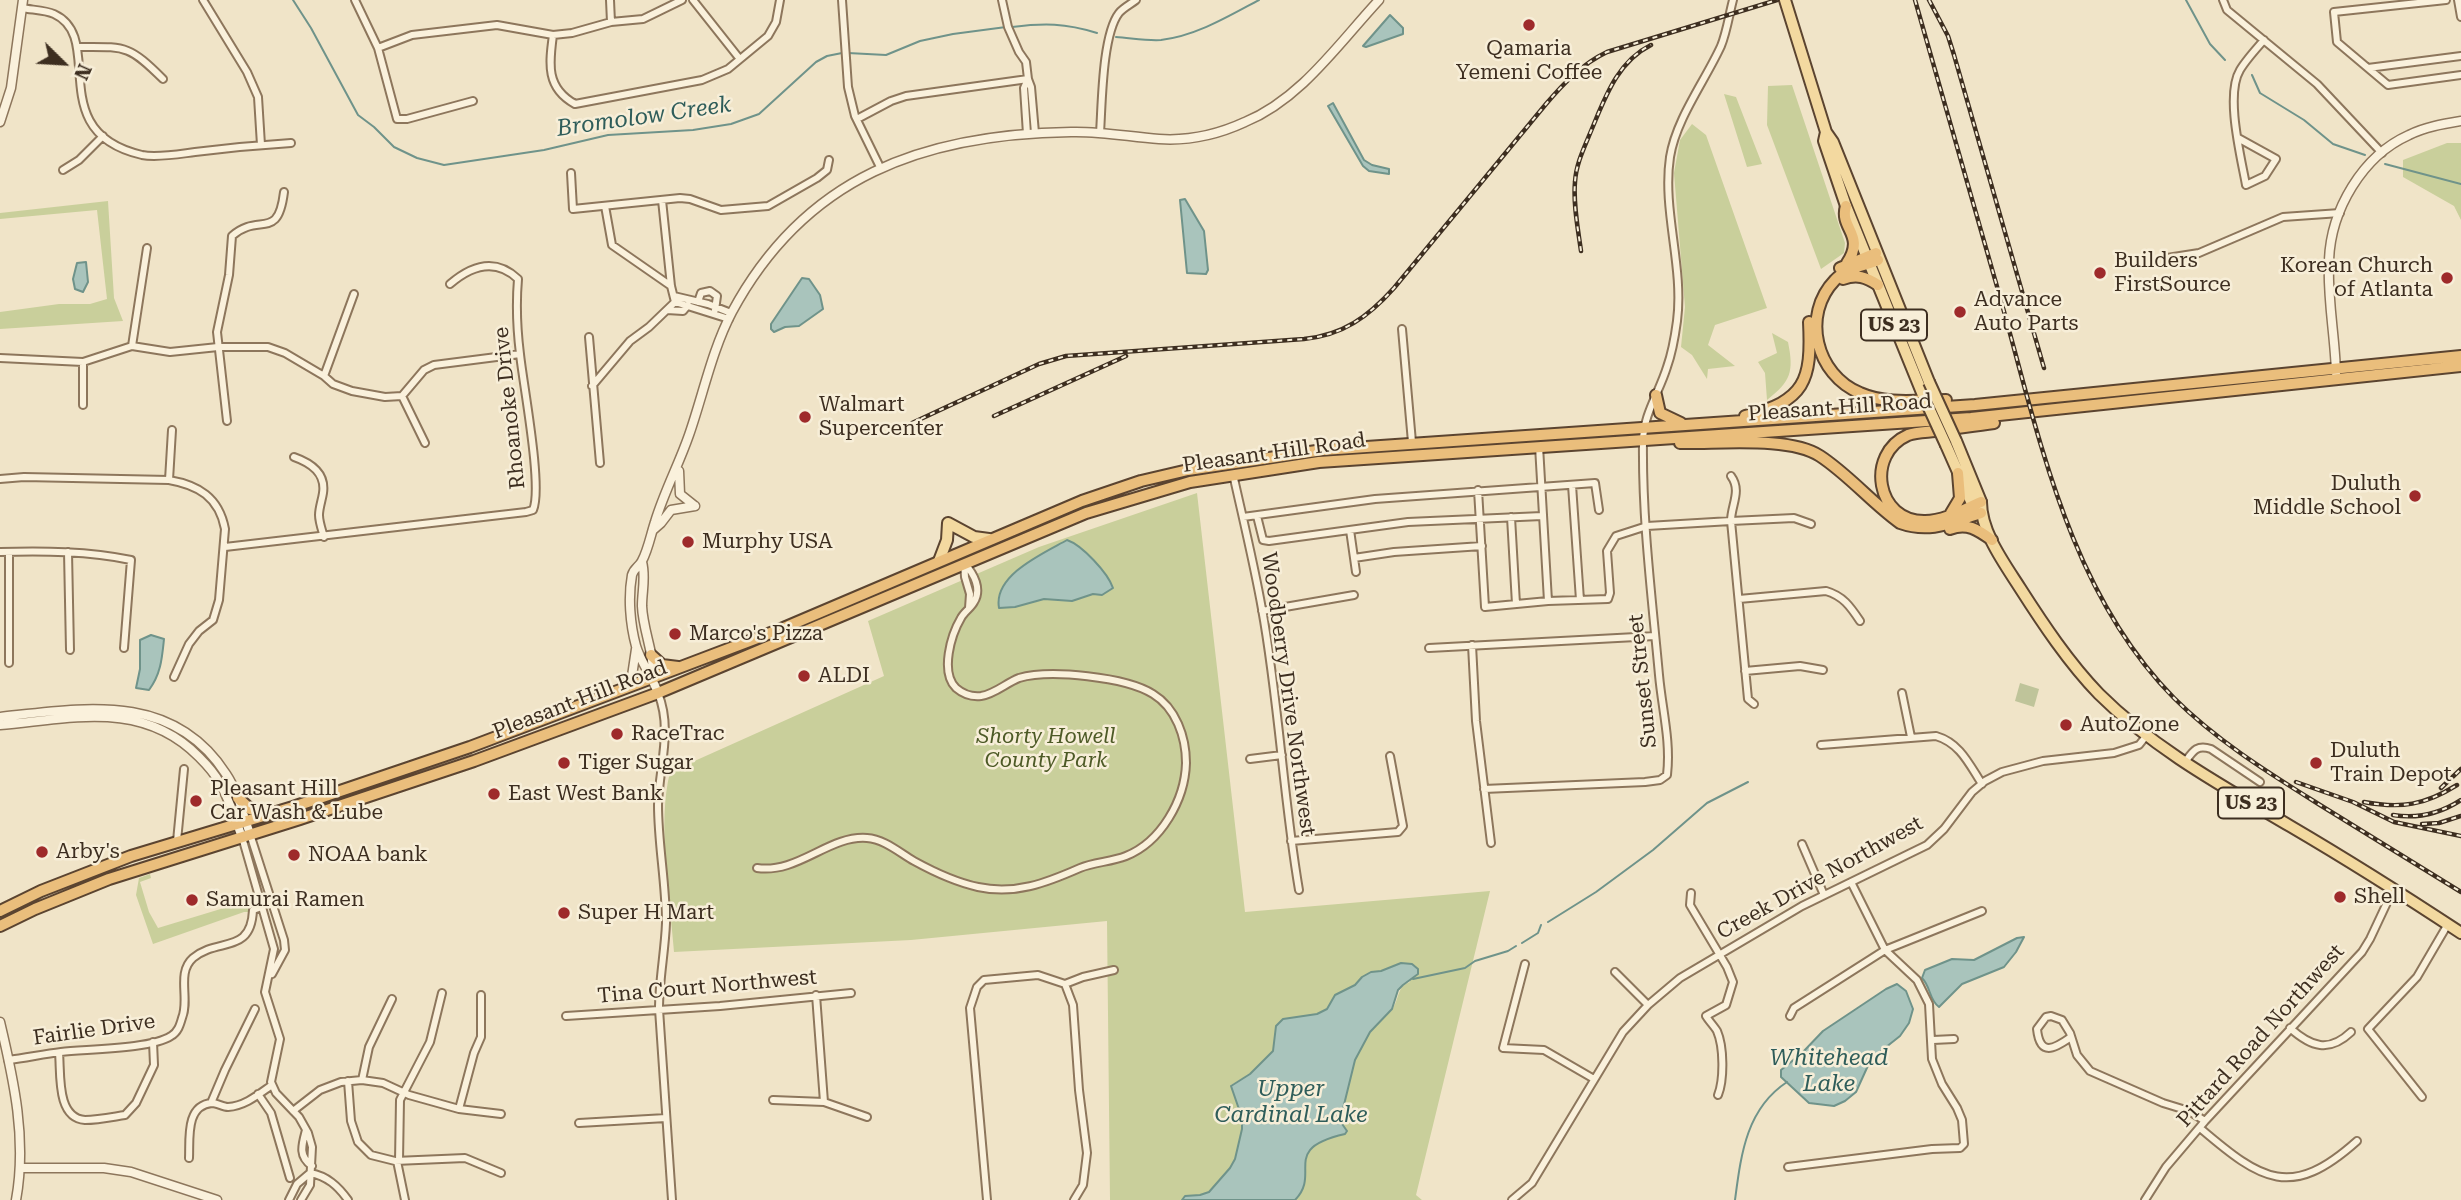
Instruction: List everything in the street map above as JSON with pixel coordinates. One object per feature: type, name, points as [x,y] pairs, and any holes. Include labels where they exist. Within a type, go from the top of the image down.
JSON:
[{"type":"highway","points":[[1720,422],[1777,406],[1799,388],[1809,367],[1808,320],[1812,303],[1828,277],[1847,263],[1854,253],[1856,243],[1844,213],[1846,206]]},
{"type":"highway","points":[[1847,263],[1872,258]]},
{"type":"highway","points":[[1872,258],[1835,279],[1818,307],[1815,324],[1819,347],[1828,365],[1836,376],[1856,392],[1874,399],[1892,401],[2057,398]]},
{"type":"highway","points":[[1819,347],[1822,308],[1826,296],[1836,283],[1855,275],[1878,285]]},
{"type":"highway","name":"Pleasant Hill Road","points":[[0,911],[75,877],[177,841],[470,747],[781,629],[1082,500],[1141,481],[1232,469],[1319,462],[1958,419],[2087,407],[2461,356]]},
{"type":"highway","name":"Pleasant Hill Road","points":[[0,926],[108,879],[474,761],[658,693],[1098,509],[1232,469],[1323,450],[1412,442],[1687,425],[2057,398],[2118,390],[2461,366]]},
{"type":"highway","points":[[1656,395],[1660,413],[1687,425]]},
{"type":"highway","points":[[1979,507],[1926,521],[1911,519],[1890,506],[1881,490],[1880,469],[1886,453],[1909,435],[2051,415],[2087,407]]},
{"type":"highway","points":[[1643,441],[1783,444],[1804,448],[1820,456],[1891,517],[1916,528],[1931,529],[1979,507]]},
{"type":"highway","points":[[1840,472],[1863,501],[1905,532],[1933,534],[1957,526],[1966,526],[1976,528],[1992,540]]},
{"type":"highway","points":[[1949,515],[1960,498],[1958,473]]},
{"type":"highway","points":[[651,655],[662,665],[680,667]]},
{"type":"highway","points":[[238,798],[250,809],[277,811]]},
{"type":"highway","points":[[0,902],[14,904]]},
{"type":"main road","name":"US 23","points":[[1785,0],[1826,132],[1833,142],[1872,258],[1924,384]]},
{"type":"main road","name":"US 23","points":[[1826,132],[1824,141],[1846,206],[1872,258],[1878,285],[1951,443],[1992,540],[2040,620],[2073,662],[2098,692],[2147,735],[2185,762],[2461,933]]},
{"type":"main road","name":"US 23","points":[[1951,443],[1958,473],[1979,507]]},
{"type":"main road","points":[[939,561],[947,540],[948,523],[974,537],[989,539]]},
{"type":"street","points":[[203,0],[247,72],[258,97],[261,145]]},
{"type":"street","points":[[355,0],[378,48],[397,119],[407,119],[473,101]]},
{"type":"street","points":[[610,0],[611,22]]},
{"type":"street","points":[[378,48],[412,35],[497,25],[553,35],[572,33],[611,22],[643,19],[682,0]]},
{"type":"street","points":[[693,0],[739,58]]},
{"type":"street","points":[[553,35],[549,64],[553,79],[558,91],[575,104],[702,80],[727,69],[768,36],[776,22],[780,0]]},
{"type":"street","points":[[842,0],[848,87],[857,119],[880,167]]},
{"type":"street","points":[[1002,0],[1008,27],[1019,52],[1027,62],[1031,133]]},
{"type":"street","points":[[1100,133],[1103,68],[1112,26],[1119,12],[1136,0]]},
{"type":"street","points":[[672,1200],[659,1009],[659,977],[666,925],[658,804],[666,726],[664,710],[653,678],[636,646],[630,592],[633,571],[642,562],[730,316],[770,254],[788,234],[829,197],[880,167],[922,151],[1031,133],[1075,131],[1163,139],[1209,135],[1268,111],[1302,84],[1379,0]]},
{"type":"street","name":"Sunset Street","points":[[1484,789],[1645,782],[1660,780],[1667,775],[1669,746],[1661,695],[1643,497],[1644,421],[1668,366],[1678,318],[1677,266],[1670,202],[1671,156],[1677,134],[1722,45],[1732,0]]},
{"type":"street","points":[[2223,0],[2227,10],[2317,84],[2382,153]]},
{"type":"street","points":[[2446,0],[2334,12],[2337,42],[2388,85],[2461,75]]},
{"type":"street","points":[[2458,0],[2461,17]]},
{"type":"street","points":[[0,122],[11,88],[23,4],[55,14],[73,31],[83,107],[89,121],[119,148],[145,155],[292,143]]},
{"type":"street","points":[[2238,138],[2276,159],[2265,176],[2246,185],[2238,138],[2234,110],[2236,80],[2239,71],[2264,40]]},
{"type":"street","points":[[77,47],[121,47],[140,56],[163,79]]},
{"type":"street","points":[[2368,68],[2461,56]]},
{"type":"street","points":[[857,119],[906,96],[1028,79]]},
{"type":"street","points":[[2336,374],[2329,258],[2340,213],[2353,186],[2364,169],[2407,135],[2461,121]]},
{"type":"street","points":[[63,170],[79,160],[103,136]]},
{"type":"street","points":[[571,173],[573,209],[690,199],[720,210],[768,206],[817,178],[827,170],[829,160]]},
{"type":"street","points":[[227,421],[217,332],[229,275],[232,236],[244,226],[276,221],[281,215],[284,192]]},
{"type":"street","points":[[662,200],[671,286],[675,299],[688,305],[698,304]]},
{"type":"street","points":[[605,206],[612,245],[671,286]]},
{"type":"street","points":[[2167,258],[2199,253],[2283,218],[2340,213]]},
{"type":"street","points":[[132,346],[147,248]]},
{"type":"street","name":"Rhoanoke Drive","points":[[225,547],[533,510],[536,499],[520,354],[518,279],[500,268],[486,266],[464,272],[450,284]]},
{"type":"street","points":[[698,304],[701,293],[710,291],[717,296],[715,310]]},
{"type":"street","points":[[324,376],[354,294]]},
{"type":"street","points":[[675,299],[730,316]]},
{"type":"street","points":[[592,386],[630,341],[667,310],[675,299]]},
{"type":"street","points":[[667,310],[683,312],[688,305]]},
{"type":"street","points":[[1402,329],[1412,442]]},
{"type":"street","points":[[589,337],[600,463]]},
{"type":"street","points":[[0,358],[83,362],[132,346],[170,352],[218,347],[268,347],[285,353],[333,384],[352,391],[385,397],[402,396],[424,370],[434,365],[520,354]]},
{"type":"street","points":[[83,362],[83,405]]},
{"type":"street","points":[[402,396],[425,443]]},
{"type":"street","points":[[169,480],[172,430]]},
{"type":"street","points":[[1539,446],[1548,601]]},
{"type":"street","points":[[295,457],[307,461],[322,478],[324,489],[318,516],[324,537]]},
{"type":"street","points":[[653,530],[671,510],[695,506],[680,494],[680,461]]},
{"type":"street","name":"Woodberry Drive Northwest","points":[[1232,469],[1262,611],[1282,755],[1290,841],[1299,890]]},
{"type":"street","points":[[1731,476],[1736,482],[1737,490],[1731,522],[1745,671],[1748,699],[1754,704]]},
{"type":"street","points":[[0,479],[24,477],[169,480],[189,484],[210,498],[223,517],[225,547],[219,600],[213,620],[199,631],[189,644],[174,677]]},
{"type":"street","points":[[1243,517],[1376,499],[1595,483],[1599,510]]},
{"type":"street","points":[[1572,485],[1580,600]]},
{"type":"street","points":[[1478,490],[1485,607],[1548,601],[1608,600],[1610,593],[1607,551],[1612,541],[1624,532],[1647,526],[1794,518],[1811,524]]},
{"type":"street","points":[[1257,516],[1262,540],[1269,541],[1408,522],[1542,516]]},
{"type":"street","points":[[1511,517],[1516,604]]},
{"type":"street","points":[[1350,530],[1356,572]]},
{"type":"street","points":[[1354,558],[1394,552],[1482,546]]},
{"type":"street","points":[[0,552],[68,552],[131,560],[124,648]]},
{"type":"street","points":[[9,552],[9,663]]},
{"type":"street","points":[[68,552],[70,650]]},
{"type":"street","points":[[642,562],[645,572],[642,608],[646,640],[654,665],[653,678]]},
{"type":"street","points":[[757,869],[778,869],[851,839],[868,838],[886,844],[937,873],[966,884],[992,889],[1021,889],[1049,882],[1090,864],[1125,856],[1146,843],[1178,803],[1186,751],[1180,729],[1163,701],[1145,690],[1127,682],[1051,674],[1018,679],[978,697],[961,692],[954,686],[948,659],[957,626],[975,601],[977,592],[974,574],[964,563]]},
{"type":"street","points":[[1739,598],[1826,591],[1836,594],[1848,603],[1860,621]]},
{"type":"street","points":[[1262,611],[1354,595]]},
{"type":"street","points":[[1429,648],[1655,636]]},
{"type":"street","points":[[1472,645],[1476,721],[1491,844]]},
{"type":"street","points":[[620,690],[633,675],[636,646]]},
{"type":"street","points":[[1745,671],[1800,666],[1823,670]]},
{"type":"street","points":[[1902,693],[1911,737]]},
{"type":"street","points":[[0,717],[96,708],[160,718],[189,735],[215,759],[238,798],[241,822]]},
{"type":"street","points":[[0,725],[109,716],[154,725],[184,743],[219,781],[241,822],[284,940],[285,950],[268,979]]},
{"type":"street","name":"Creek Drive Northwest","points":[[1512,1200],[1532,1183],[1623,1032],[1648,1004],[1680,978],[1824,895],[1927,845],[1982,784],[2010,769],[2043,761],[2114,753],[2139,745],[2147,735]]},
{"type":"street","points":[[1821,745],[1937,736],[1952,743],[1964,755],[1982,784]]},
{"type":"street","points":[[2185,762],[2193,750],[2204,746],[2260,782]]},
{"type":"street","points":[[1250,759],[1282,755]]},
{"type":"street","points":[[1290,841],[1398,832],[1403,826],[1390,756]]},
{"type":"street","points":[[177,841],[184,769]]},
{"type":"street","points":[[246,835],[274,949],[265,992],[280,1039],[272,1067],[272,1085],[306,1130],[312,1147],[309,1186],[301,1200]]},
{"type":"street","points":[[1802,844],[1824,895]]},
{"type":"street","points":[[1788,1167],[1960,1148],[1964,1144],[1962,1120],[1932,1059],[1929,1004],[1917,980],[1885,950],[1851,883]]},
{"type":"street","name":"Pittard Road Northwest","points":[[2145,1200],[2166,1167],[2203,1124],[2362,952],[2393,890]]},
{"type":"street","points":[[1691,893],[1690,905],[1733,982],[1726,1005],[1706,1016],[1717,1030],[1720,1041],[1722,1083],[1718,1096]]},
{"type":"street","name":"Fairlie Drive","points":[[8,1060],[153,1042],[172,1036],[186,1009],[186,966],[201,953],[245,937],[250,929],[253,910],[262,907]]},
{"type":"street","points":[[1790,1016],[1794,1008],[1885,950],[1982,911]]},
{"type":"street","points":[[2422,1097],[2368,1029],[2417,976],[2448,924]]},
{"type":"street","points":[[1525,964],[1503,1048],[1544,1050],[1594,1079]]},
{"type":"street","points":[[987,1200],[970,1008],[977,987],[984,981],[1038,975],[1065,984],[1114,970]]},
{"type":"street","points":[[1615,972],[1648,1004]]},
{"type":"street","points":[[1065,984],[1073,1005],[1087,1153],[1083,1185],[1074,1200]]},
{"type":"street","points":[[405,1200],[398,1161],[398,1123],[402,1091],[430,1042],[442,993]]},
{"type":"street","name":"Tina Court Northwest","points":[[566,1016],[720,1006],[851,993]]},
{"type":"street","points":[[459,1109],[474,1053],[479,1045],[481,995]]},
{"type":"street","points":[[816,995],[824,1102]]},
{"type":"street","points":[[362,1080],[369,1047],[391,999]]},
{"type":"street","points":[[211,1103],[255,1009]]},
{"type":"street","points":[[2071,1037],[2056,1048],[2049,1049],[2038,1039],[2037,1029],[2040,1022],[2051,1016],[2062,1020],[2071,1037],[2077,1055],[2090,1071],[2163,1103],[2189,1111],[2232,1156],[2274,1181],[2307,1180],[2321,1173],[2357,1141]]},
{"type":"street","points":[[0,1022],[19,1118],[21,1168],[16,1200]]},
{"type":"street","points":[[2290,1028],[2304,1041],[2318,1045],[2340,1042],[2351,1032]]},
{"type":"street","points":[[1933,1040],[1954,1040]]},
{"type":"street","points":[[59,1052],[63,1100],[74,1117],[84,1120],[125,1115],[136,1103],[154,1066],[153,1042]]},
{"type":"street","points":[[293,1111],[320,1090],[348,1081],[362,1080],[383,1083],[459,1109],[501,1114]]},
{"type":"street","points":[[348,1081],[351,1121],[358,1142],[372,1155],[398,1161],[465,1157],[501,1173]]},
{"type":"street","points":[[189,1158],[192,1119],[199,1108],[211,1103],[227,1107],[245,1103],[272,1085]]},
{"type":"street","points":[[258,1094],[271,1113],[290,1178]]},
{"type":"street","points":[[773,1100],[824,1102],[867,1117]]},
{"type":"street","points":[[579,1123],[666,1118]]},
{"type":"street","points":[[306,1130],[302,1151],[305,1160],[311,1170],[323,1175],[348,1200]]},
{"type":"street","points":[[21,1168],[104,1168],[131,1172],[218,1200]]},
{"type":"street","points":[[289,1200],[300,1181],[311,1170]]},
{"type":"street","points":[[300,1181],[309,1186]]},
{"type":"green space","points":[[1792,85],[1845,243],[1844,253],[1821,269],[1767,125],[1768,86]]},
{"type":"green space","points":[[1724,94],[1736,97],[1762,164],[1747,167]]},
{"type":"green space","points":[[1692,124],[1706,135],[1767,308],[1715,325],[1708,345],[1735,366],[1708,369],[1707,379],[1692,355],[1681,347],[1685,307],[1674,173],[1680,140]]},
{"type":"green space","points":[[2447,143],[2461,143],[2461,220],[2454,206],[2403,177],[2403,160]]},
{"type":"green space","points":[[108,201],[114,298],[123,321],[0,329],[0,312],[59,304],[90,304],[107,299],[97,210],[0,219],[0,213]]},
{"type":"green space","points":[[1772,333],[1788,342],[1791,361],[1786,381],[1767,400],[1765,373],[1758,362],[1777,353]]},
{"type":"green space","name":"Shorty Howell County Park","points":[[1197,493],[1245,912],[1490,891],[1416,1195],[1422,1200],[1295,1200],[1305,1180],[1307,1154],[1325,1140],[1345,1133],[1340,1121],[1358,1052],[1372,1029],[1393,1008],[1401,989],[1410,982],[1401,963],[1362,977],[1355,985],[1335,995],[1327,1009],[1317,1014],[1283,1019],[1276,1026],[1273,1051],[1250,1074],[1231,1085],[1242,1118],[1242,1129],[1235,1159],[1209,1192],[1185,1196],[1182,1200],[1110,1200],[1107,921],[911,940],[674,952],[664,838],[666,792],[670,772],[884,676],[868,621],[1039,547]]},
{"type":"green space","points":[[2020,683],[2039,689],[2034,707],[2015,701]]},
{"type":"green space","points":[[150,874],[151,878],[140,882],[149,912],[158,928],[247,901],[250,912],[153,944],[136,895],[139,878]]},
{"type":"water","points":[[1390,15],[1403,28],[1403,34],[1363,46]]},
{"type":"water","points":[[1333,103],[1364,160],[1389,169],[1389,174],[1369,171],[1363,166],[1328,106]]},
{"type":"water","points":[[1185,199],[1204,231],[1208,270],[1206,274],[1187,273],[1180,200]]},
{"type":"water","points":[[86,262],[88,282],[83,292],[75,289],[73,279],[77,263]]},
{"type":"water","points":[[802,278],[809,279],[820,295],[823,309],[799,326],[785,327],[774,332],[771,324]]},
{"type":"water","points":[[1067,540],[1094,560],[1113,588],[1102,595],[1093,594],[1072,601],[1044,599],[1015,607],[999,608],[999,596],[1012,575],[1022,566]]},
{"type":"water","points":[[151,635],[164,639],[162,659],[149,690],[136,688],[140,669],[140,640]]},
{"type":"water","points":[[2024,937],[2004,967],[1962,984],[1939,1007],[1936,1004],[1922,978],[1925,970],[1952,959],[1974,960]]},
{"type":"water","name":"Upper Cardinal Lake","points":[[1401,963],[1412,964],[1418,969],[1418,974],[1398,990],[1392,1009],[1370,1032],[1355,1060],[1340,1121],[1347,1131],[1325,1140],[1307,1154],[1305,1180],[1295,1200],[1182,1200],[1185,1196],[1209,1192],[1235,1159],[1242,1118],[1231,1086],[1250,1074],[1273,1051],[1276,1026],[1283,1019],[1317,1014],[1327,1009],[1335,995],[1355,985],[1362,977]]},
{"type":"water","name":"Whitehead Lake","points":[[1897,984],[1906,991],[1913,1009],[1909,1023],[1900,1036],[1871,1059],[1856,1092],[1845,1101],[1834,1106],[1809,1103],[1781,1077],[1781,1070],[1823,1031]]},
{"type":"waterway","name":"Bromolow Creek","points":[[293,0],[358,115],[394,147],[417,158],[444,165],[544,150],[608,135],[693,130],[731,124],[759,114],[816,62],[842,53]]},
{"type":"waterway","name":"Bromolow Creek","points":[[1116,37],[1156,40],[1174,38],[1212,25],[1259,0]]},
{"type":"waterway","points":[[2186,0],[2210,44],[2225,60]]},
{"type":"waterway","name":"Bromolow Creek","points":[[1012,27],[1055,25],[1097,33]]},
{"type":"waterway","name":"Bromolow Creek","points":[[848,53],[886,55],[920,41],[1006,27]]},
{"type":"waterway","points":[[2252,75],[2260,93],[2304,120],[2333,144],[2365,155]]},
{"type":"waterway","points":[[2385,164],[2461,184]]},
{"type":"waterway","points":[[1548,922],[1596,892],[1653,850],[1707,803],[1748,782]]},
{"type":"waterway","points":[[1522,943],[1538,933],[1541,925]]},
{"type":"waterway","points":[[1413,979],[1465,968],[1475,961],[1516,946]]},
{"type":"waterway","points":[[1735,1200],[1743,1150],[1754,1119],[1773,1093],[1787,1082]]},
{"type":"railway","points":[[912,423],[1039,364],[1066,356],[1304,339],[1343,329],[1374,308],[1394,288],[1546,104],[1581,68],[1607,52],[1777,0]]},
{"type":"railway","points":[[1915,0],[2045,457],[2062,510],[2083,561],[2108,610],[2138,656],[2174,698],[2208,728],[2282,781],[2461,892]]},
{"type":"railway","points":[[1929,0],[1948,36],[1954,55],[2044,368]]},
{"type":"railway","points":[[1581,251],[1575,190],[1581,156],[1614,82],[1629,61],[1651,45]]},
{"type":"railway","points":[[994,416],[1126,356]]},
{"type":"railway","points":[[2441,788],[2461,769]]},
{"type":"railway","points":[[2296,782],[2353,802],[2394,822],[2461,836]]},
{"type":"railway","points":[[2364,802],[2412,804],[2434,797],[2457,785]]},
{"type":"railway","points":[[2393,815],[2428,814],[2461,800]]},
{"type":"railway","points":[[2422,824],[2439,823],[2461,816]]},
{"type":"place","name":"Qamaria Yemeni Coffee","points":[[1529,25]]},
{"type":"place","name":"Builders FirstSource","points":[[2100,273]]},
{"type":"place","name":"Korean Church of Atlanta","points":[[2447,278]]},
{"type":"place","name":"Advance Auto Parts","points":[[1960,312]]},
{"type":"place","name":"Walmart Supercenter","points":[[805,417]]},
{"type":"place","name":"Duluth Middle School","points":[[2415,496]]},
{"type":"place","name":"Murphy USA","points":[[688,542]]},
{"type":"place","name":"Marco's Pizza","points":[[675,634]]},
{"type":"place","name":"ALDI","points":[[804,676]]},
{"type":"place","name":"AutoZone","points":[[2066,725]]},
{"type":"place","name":"RaceTrac","points":[[617,734]]},
{"type":"place","name":"Tiger Sugar","points":[[564,763]]},
{"type":"place","name":"Duluth Train Depot","points":[[2316,763]]},
{"type":"place","name":"East West Bank","points":[[494,794]]},
{"type":"place","name":"Pleasant Hill Car Wash & Lube","points":[[196,801]]},
{"type":"place","name":"Arby's","points":[[42,852]]},
{"type":"place","name":"NOAA bank","points":[[294,855]]},
{"type":"place","name":"Shell","points":[[2340,897]]},
{"type":"place","name":"Samurai Ramen","points":[[192,900]]},
{"type":"place","name":"Super H Mart","points":[[564,913]]}]
